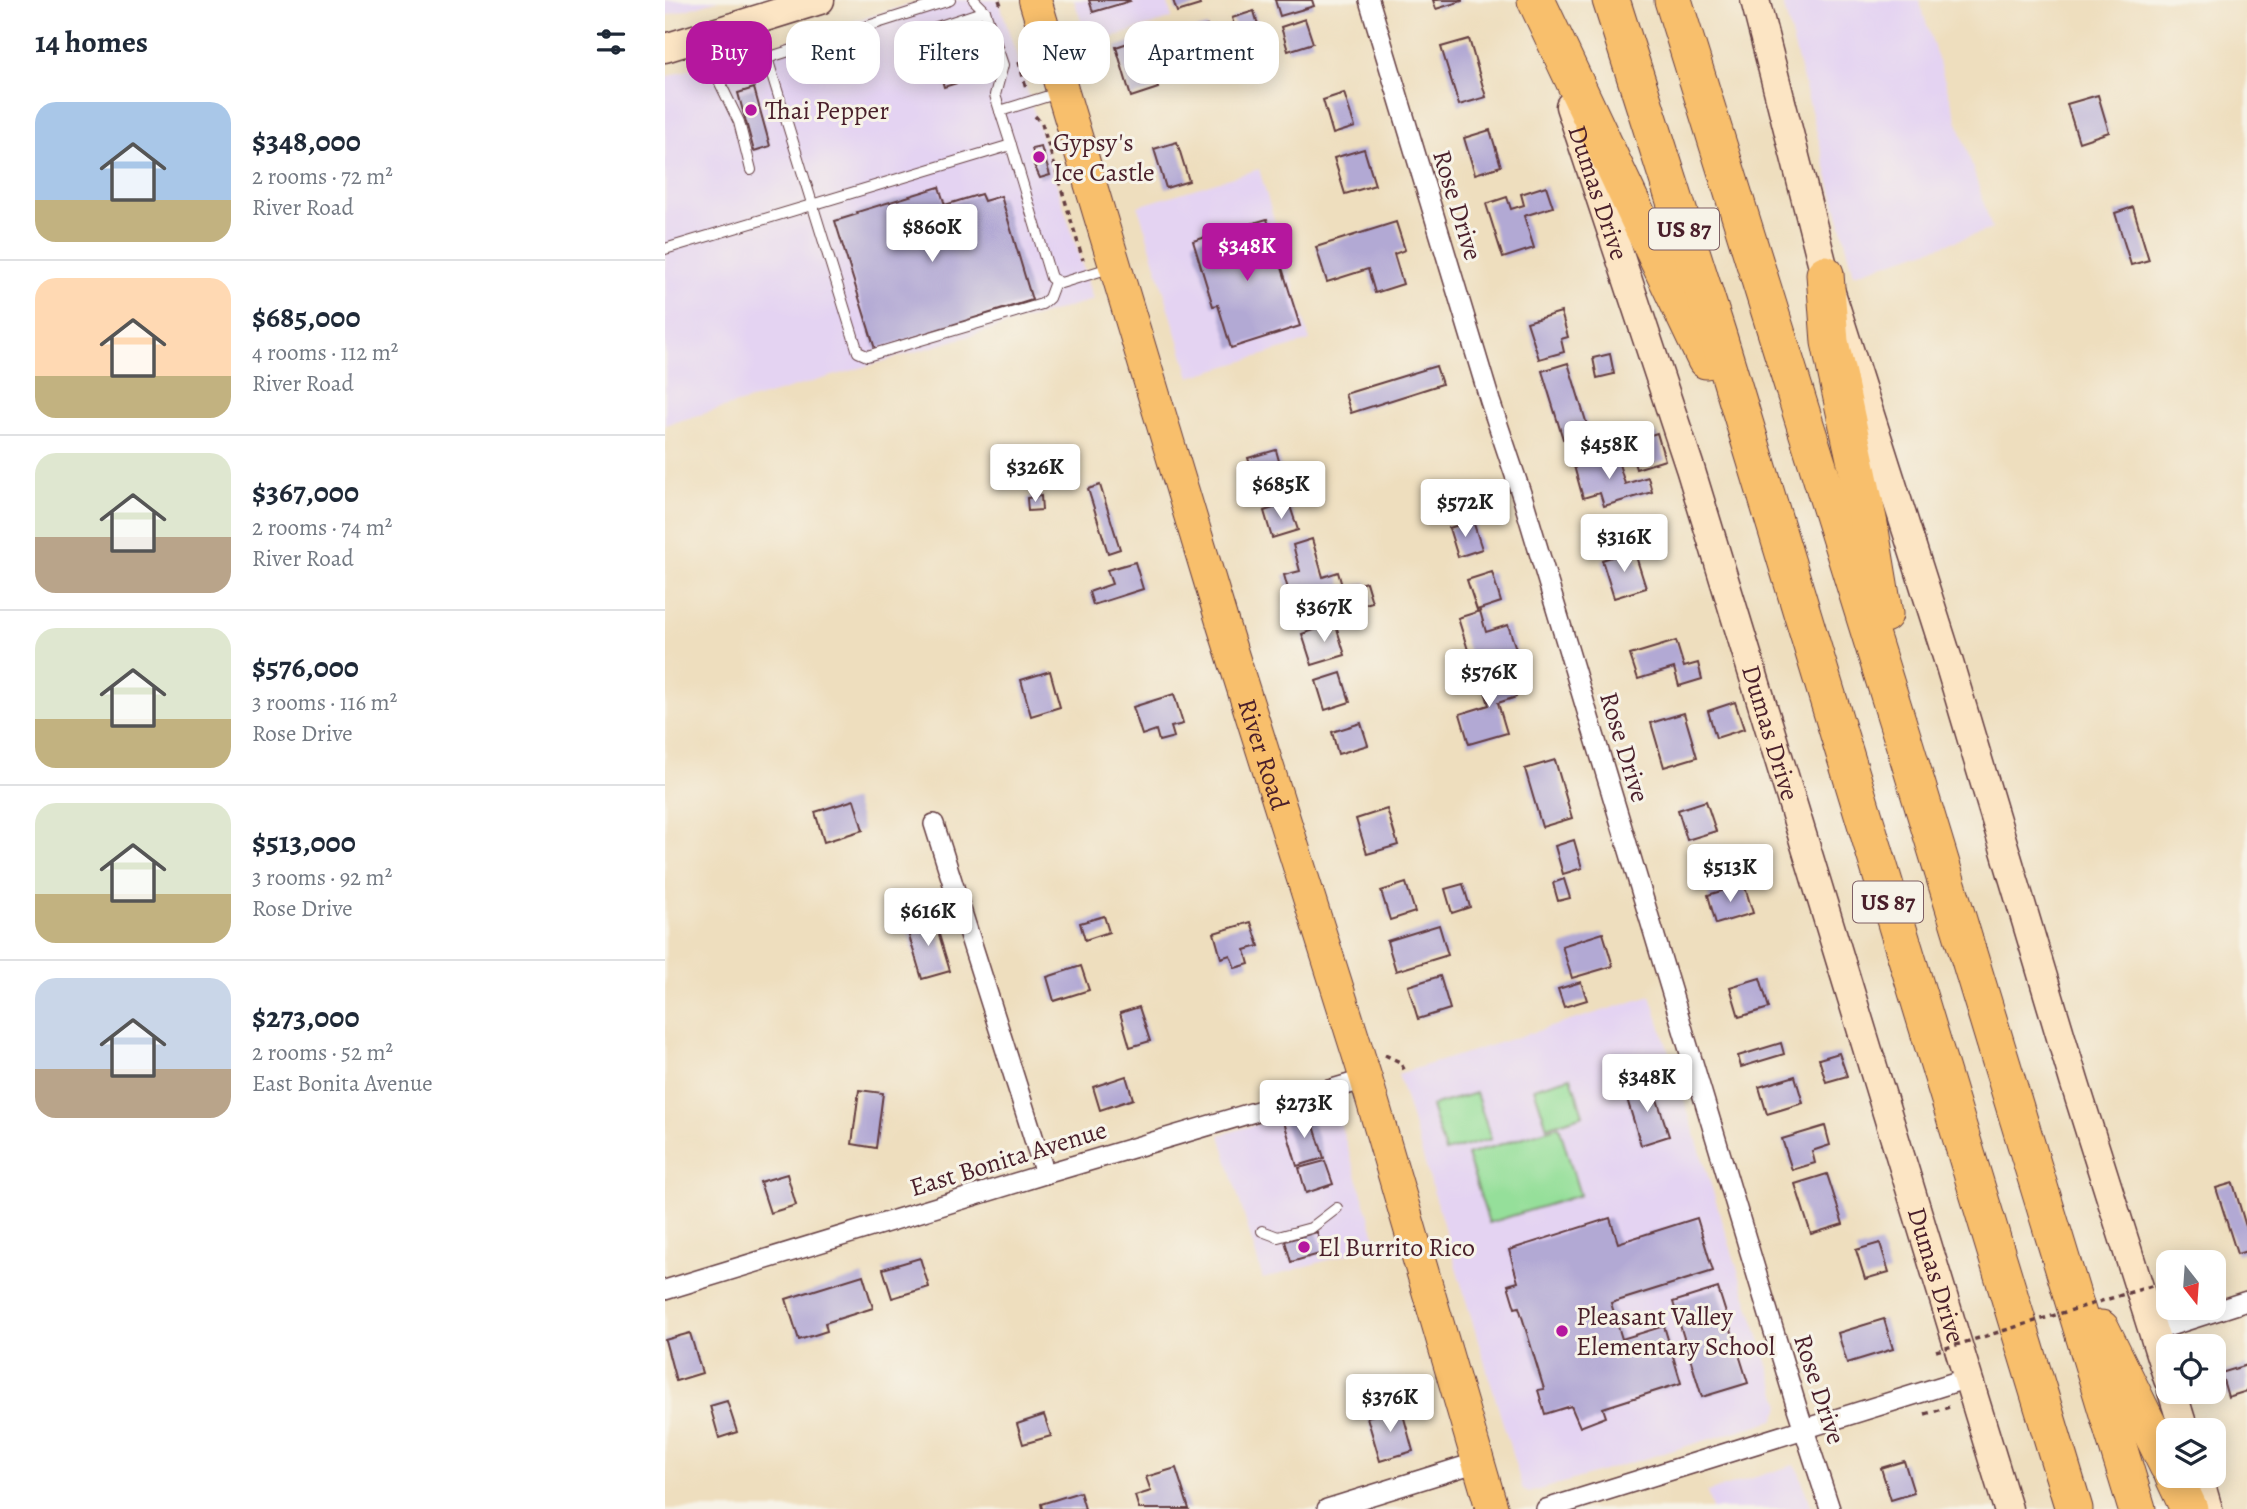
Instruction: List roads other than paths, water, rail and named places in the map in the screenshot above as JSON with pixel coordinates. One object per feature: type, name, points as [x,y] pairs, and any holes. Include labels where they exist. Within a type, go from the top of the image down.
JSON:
[{"type":"highway","points":[[1536,0],[1593,119],[1615,172],[1754,459]]},
{"type":"highway","name":"US 87","points":[[1611,0],[1717,336],[2074,1509]]},
{"type":"highway","name":"US 87","points":[[1673,0],[1905,746],[2137,1509]]},
{"type":"highway","points":[[1825,274],[1831,342],[1869,524],[1905,746]]},
{"type":"highway","points":[[2052,1231],[2156,1442]]},
{"type":"highway","points":[[2022,1345],[2059,1509]]},
{"type":"highway","points":[[2178,1488],[2189,1509]]},
{"type":"main road","points":[[665,48],[820,0]]},
{"type":"main road","name":"River Road","points":[[1035,0],[1220,614],[1366,1079],[1492,1509]]},
{"type":"main road","name":"Dumas Drive","points":[[1536,0],[1690,468],[2008,1509]]},
{"type":"main road","points":[[1755,0],[1825,274],[1949,663],[2074,1081],[2156,1338]]},
{"type":"main road","points":[[2201,1488],[2208,1509]]},
{"type":"street","name":"Rose Drive","points":[[1369,0],[1830,1509]]},
{"type":"street","points":[[934,824],[1045,1174]]},
{"type":"street","name":"East Bonita Avenue","points":[[665,1290],[1366,1079]]},
{"type":"street","points":[[2154,1331],[2247,1301]]},
{"type":"street","points":[[1546,1509],[1968,1378]]},
{"type":"street","points":[[1327,1509],[1478,1462]]},
{"type":"lane","points":[[772,57],[950,0]]},
{"type":"lane","points":[[975,0],[985,11],[1003,65],[995,95],[1051,278],[1061,283],[1114,267]]},
{"type":"lane","points":[[955,21],[985,11]]},
{"type":"lane","points":[[772,74],[858,352],[867,356],[1042,304],[1049,298],[1055,282]]},
{"type":"lane","points":[[720,84],[739,122],[751,170]]},
{"type":"lane","points":[[1000,111],[1061,92]]},
{"type":"lane","points":[[665,249],[1011,145]]},
{"type":"lane","points":[[1262,1231],[1278,1237],[1302,1231],[1316,1226],[1337,1208]]},
{"type":"place","name":"Thai Pepper","points":[[751,110]]},
{"type":"place","name":"Gypsy's Ice Castle","points":[[1039,157]]},
{"type":"place","name":"El Burrito Rico","points":[[1304,1247]]},
{"type":"place","name":"Pleasant Valley Elementary School","points":[[1562,1331]]}]
